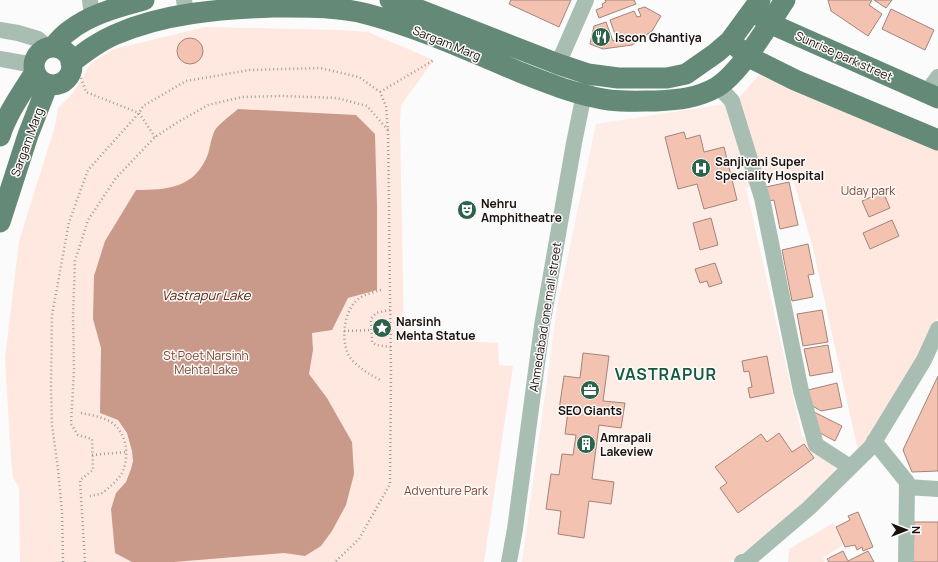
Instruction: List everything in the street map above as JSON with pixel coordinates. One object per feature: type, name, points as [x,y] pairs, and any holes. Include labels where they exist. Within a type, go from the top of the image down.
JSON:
[{"type":"main road","points":[[50,47],[63,50],[67,54],[76,71],[70,73],[62,82],[56,84],[39,74],[35,59],[38,54],[50,47],[68,32],[91,8],[118,7],[144,0]]},
{"type":"main road","name":"Sargam Marg","points":[[390,0],[407,5],[558,64],[588,74],[618,78],[667,78],[686,74],[705,62],[730,41],[756,5]]},
{"type":"main road","name":"Sargam Marg","points":[[76,71],[94,46],[114,35],[148,23],[185,7],[337,8],[367,14],[401,25],[551,84],[584,95],[609,100],[675,100],[696,97],[718,86],[732,74],[747,56],[785,0]]},
{"type":"main road","name":"Sunrise park street","points":[[756,5],[769,23],[934,89]]},
{"type":"main road","points":[[730,41],[747,56],[794,80],[938,140]]},
{"type":"main road","name":"Sargam Marg","points":[[0,136],[4,123],[13,106],[39,74]]},
{"type":"main road","name":"Sargam Marg","points":[[0,222],[28,135],[39,74]]},
{"type":"street","points":[[558,64],[586,0]]},
{"type":"street","points":[[0,30],[18,33],[38,39],[50,47]]},
{"type":"street","points":[[0,59],[39,74]]},
{"type":"street","name":"Ahmedabad one mall street","points":[[509,562],[515,529],[542,326],[574,143],[588,74]]},
{"type":"street","points":[[718,86],[732,101],[762,198],[801,391],[816,445],[850,467]]},
{"type":"street","points":[[746,561],[809,508],[871,447],[924,360],[938,329]]},
{"type":"street","points":[[874,441],[907,482],[906,562]]},
{"type":"street","points":[[907,487],[938,489]]},
{"type":"path","points":[[380,92],[434,60]]},
{"type":"path","points":[[63,562],[62,512],[52,425],[52,315],[69,222],[88,170],[143,106],[186,81],[250,70],[320,68],[359,77],[380,92],[386,106],[388,131],[391,347],[390,484],[359,540],[335,562]]},
{"type":"path","points":[[76,71],[86,92],[139,112],[155,137]]},
{"type":"path","points":[[85,562],[80,480],[93,470],[92,439],[78,435],[71,424],[74,369],[73,316],[75,261],[88,220],[116,178],[155,137],[178,122],[208,105],[242,97],[282,96],[337,98],[368,106],[388,131]]},
{"type":"path","points":[[380,290],[359,298],[349,311],[344,325],[344,331],[346,349],[350,358],[364,370],[382,381]]},
{"type":"path","points":[[390,310],[376,313],[371,319],[372,342],[376,345],[391,347]]},
{"type":"path","points":[[344,331],[372,330]]},
{"type":"path","points":[[81,413],[110,422],[119,430],[125,442],[126,452],[121,474],[101,493],[90,496]]},
{"type":"path","points":[[92,455],[126,452]]},
{"type":"shaded area","points":[[731,103],[757,185],[746,188],[802,436],[848,466],[745,555],[729,562],[522,562],[557,307],[596,124]]},
{"type":"green space","name":"St Poet Narsinh Mehta Lake","points":[[205,27],[368,32],[434,60],[401,105],[400,122],[404,337],[498,343],[499,365],[513,366],[484,562],[20,562],[19,488],[13,477],[11,460],[5,358],[19,241],[55,126],[58,108],[72,94],[91,63],[114,49]]},
{"type":"green space","name":"Uday park","points":[[765,68],[938,143],[938,317],[921,357],[859,455],[812,244],[792,176],[759,184],[735,102]]},
{"type":"green space","points":[[833,523],[843,545],[823,558],[825,562],[788,562],[789,549]]},
{"type":"water","name":"Vastrapur Lake","points":[[238,109],[356,115],[375,134],[377,290],[348,298],[332,330],[312,333],[313,350],[309,374],[327,398],[352,442],[354,474],[346,505],[332,531],[321,546],[305,556],[284,553],[174,562],[132,562],[115,553],[111,509],[116,493],[126,482],[133,461],[127,433],[118,420],[100,413],[101,348],[93,319],[94,276],[105,241],[136,190],[169,188],[179,185],[196,174],[208,154],[215,130]]},
{"type":"building","points":[[511,0],[571,0],[559,27],[509,4]]},
{"type":"building","points":[[605,0],[634,0],[636,4],[599,18],[596,10],[603,7],[602,4],[606,2]]},
{"type":"building","points":[[828,0],[872,0],[869,5],[882,14],[868,36],[831,11]]},
{"type":"building","points":[[874,0],[892,0],[886,8]]},
{"type":"building","points":[[645,7],[661,16],[652,31],[632,45],[603,49],[590,44],[594,26],[606,22],[613,41],[617,40],[610,20],[634,11],[637,17],[641,16],[638,9]]},
{"type":"building","points":[[891,9],[934,30],[925,50],[882,29]]},
{"type":"building","points":[[190,38],[199,42],[203,51],[199,60],[190,64],[181,60],[177,51],[181,42]]},
{"type":"building","name":"Sanjivani Super Speciality Hospital","points":[[684,132],[686,139],[700,135],[704,152],[724,147],[737,200],[704,209],[697,184],[678,189],[665,137]]},
{"type":"building","points":[[789,182],[798,225],[780,229],[774,200],[769,201],[766,187]]},
{"type":"building","points":[[883,192],[890,208],[869,217],[862,201]]},
{"type":"building","points":[[711,218],[718,245],[700,250],[693,223]]},
{"type":"building","points":[[892,220],[899,236],[870,249],[863,233]]},
{"type":"building","points":[[808,244],[814,274],[808,275],[813,297],[792,301],[782,250]]},
{"type":"building","points":[[715,263],[722,283],[709,287],[707,281],[700,283],[695,269]]},
{"type":"building","points":[[822,310],[828,342],[803,346],[797,314]]},
{"type":"building","points":[[828,345],[833,372],[810,376],[804,349]]},
{"type":"building","name":"Amrapali Lakeview","points":[[583,353],[609,356],[603,401],[625,403],[621,428],[599,425],[592,479],[614,482],[611,504],[589,501],[584,538],[558,534],[561,511],[546,509],[551,474],[559,475],[562,454],[573,455],[576,435],[565,434],[568,411],[559,410],[564,376],[580,378]]},
{"type":"building","points":[[767,356],[774,393],[750,398],[748,388],[752,387],[749,371],[744,372],[742,361]]},
{"type":"building","points":[[938,376],[938,471],[912,472],[903,450]]},
{"type":"building","points":[[837,383],[842,407],[821,411],[811,405],[808,390]]},
{"type":"building","points":[[814,412],[842,426],[835,441],[807,426]]},
{"type":"building","points":[[779,433],[792,452],[804,444],[814,458],[738,513],[720,488],[727,483],[715,467],[761,434],[767,442]]},
{"type":"building","points":[[858,512],[873,547],[863,551],[862,547],[857,550],[855,545],[845,547],[836,527],[850,520],[848,516]]},
{"type":"building","points":[[914,522],[938,522],[938,562],[913,562]]},
{"type":"building","points":[[843,551],[848,561],[868,551],[874,562],[829,562],[827,559]]},
{"type":"place","name":"Iscon Ghantiya","points":[[601,37]]},
{"type":"place","name":"Sanjivani Super Speciality Hospital","points":[[701,168]]},
{"type":"place","name":"Nehru Amphitheatre","points":[[467,210]]},
{"type":"place","name":"Narsinh Mehta Statue","points":[[382,328]]},
{"type":"place","name":"SEO Giants","points":[[590,390]]},
{"type":"place","name":"Amrapali Lakeview","points":[[586,444]]},
{"type":"district","name":"VASTRAPUR","points":[[666,374]]},
{"type":"park label","name":"Adventure Park","points":[[446,490]]}]
